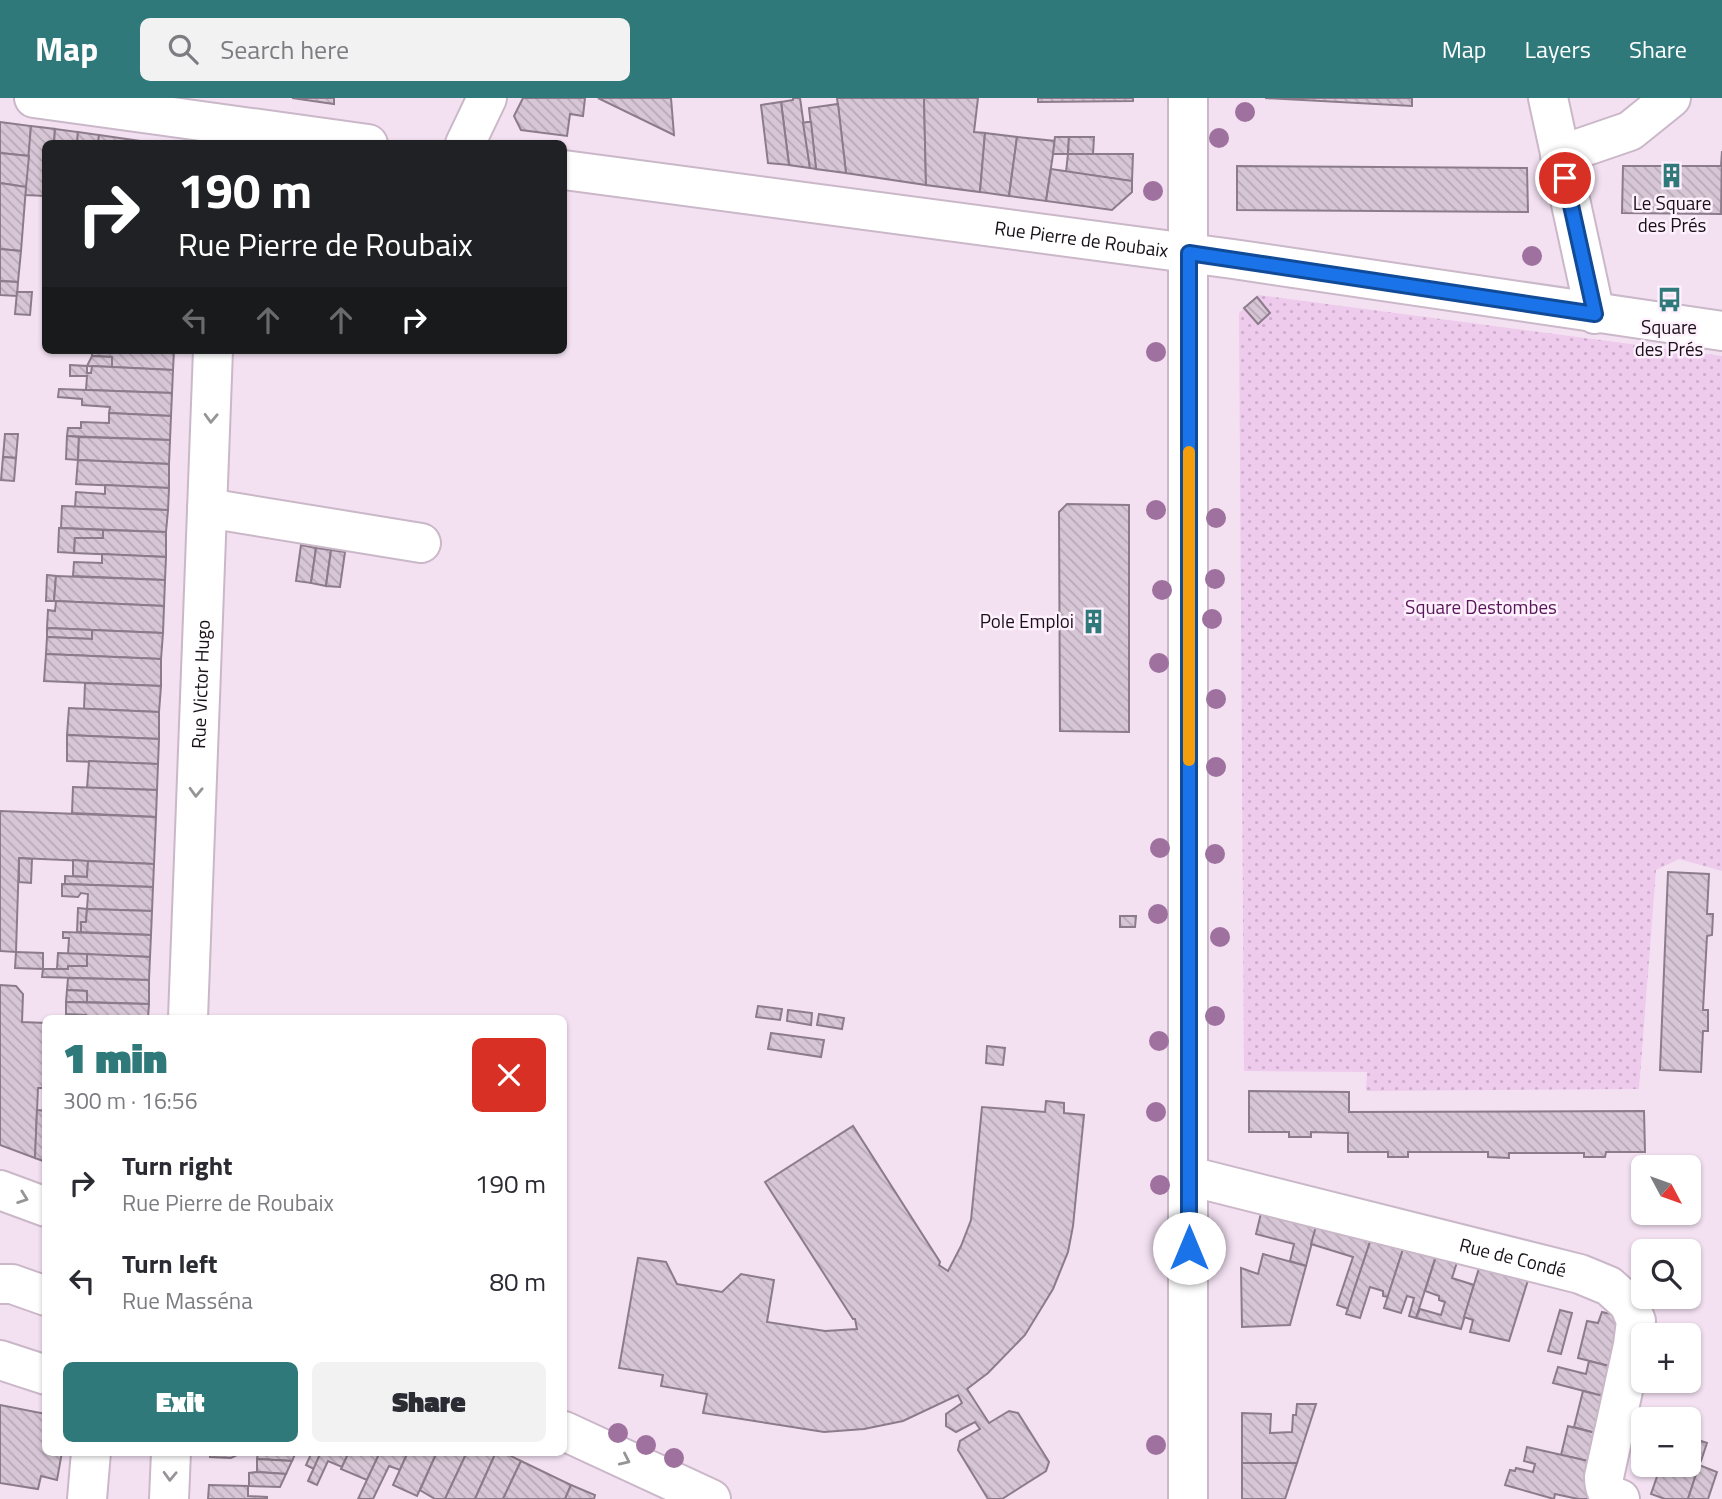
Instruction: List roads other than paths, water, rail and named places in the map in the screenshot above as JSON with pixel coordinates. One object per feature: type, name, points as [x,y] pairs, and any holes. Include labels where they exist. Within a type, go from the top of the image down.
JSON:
[{"type":"street","points":[[34,98],[341,140]]},
{"type":"street","points":[[467,140],[487,98]]},
{"type":"street","points":[[1188,98],[1188,1499]]},
{"type":"street","points":[[1548,98],[1595,314]]},
{"type":"street","points":[[1560,155],[1630,131],[1671,98]]},
{"type":"street","name":"Rue Pierre de Roubaix","points":[[567,170],[1189,253],[1722,331]]},
{"type":"street","name":"Rue Victor Hugo","points":[[188,1015],[213,354]]},
{"type":"street","points":[[207,508],[421,543]]},
{"type":"street","name":"Rue de Condé","points":[[1189,1176],[1580,1274],[1609,1286],[1629,1304],[1636,1321],[1604,1477],[1604,1488],[1611,1496],[1620,1499]]},
{"type":"street","points":[[0,1190],[42,1206]]},
{"type":"street","points":[[0,1284],[12,1284],[42,1295]]},
{"type":"street","points":[[0,1360],[42,1374]]},
{"type":"street","points":[[567,1432],[711,1499]]},
{"type":"street","points":[[87,1499],[91,1456]]},
{"type":"street","points":[[169,1499],[171,1456]]},
{"type":"place","name":"Le Square des Prés","points":[[1672,175]]},
{"type":"place","name":"Square des Prés","points":[[1669,299]]},
{"type":"place","name":"Pole Emploi","points":[[1094,621]]},
{"type":"park label","name":"Square Destombes","points":[[1481,607]]}]
